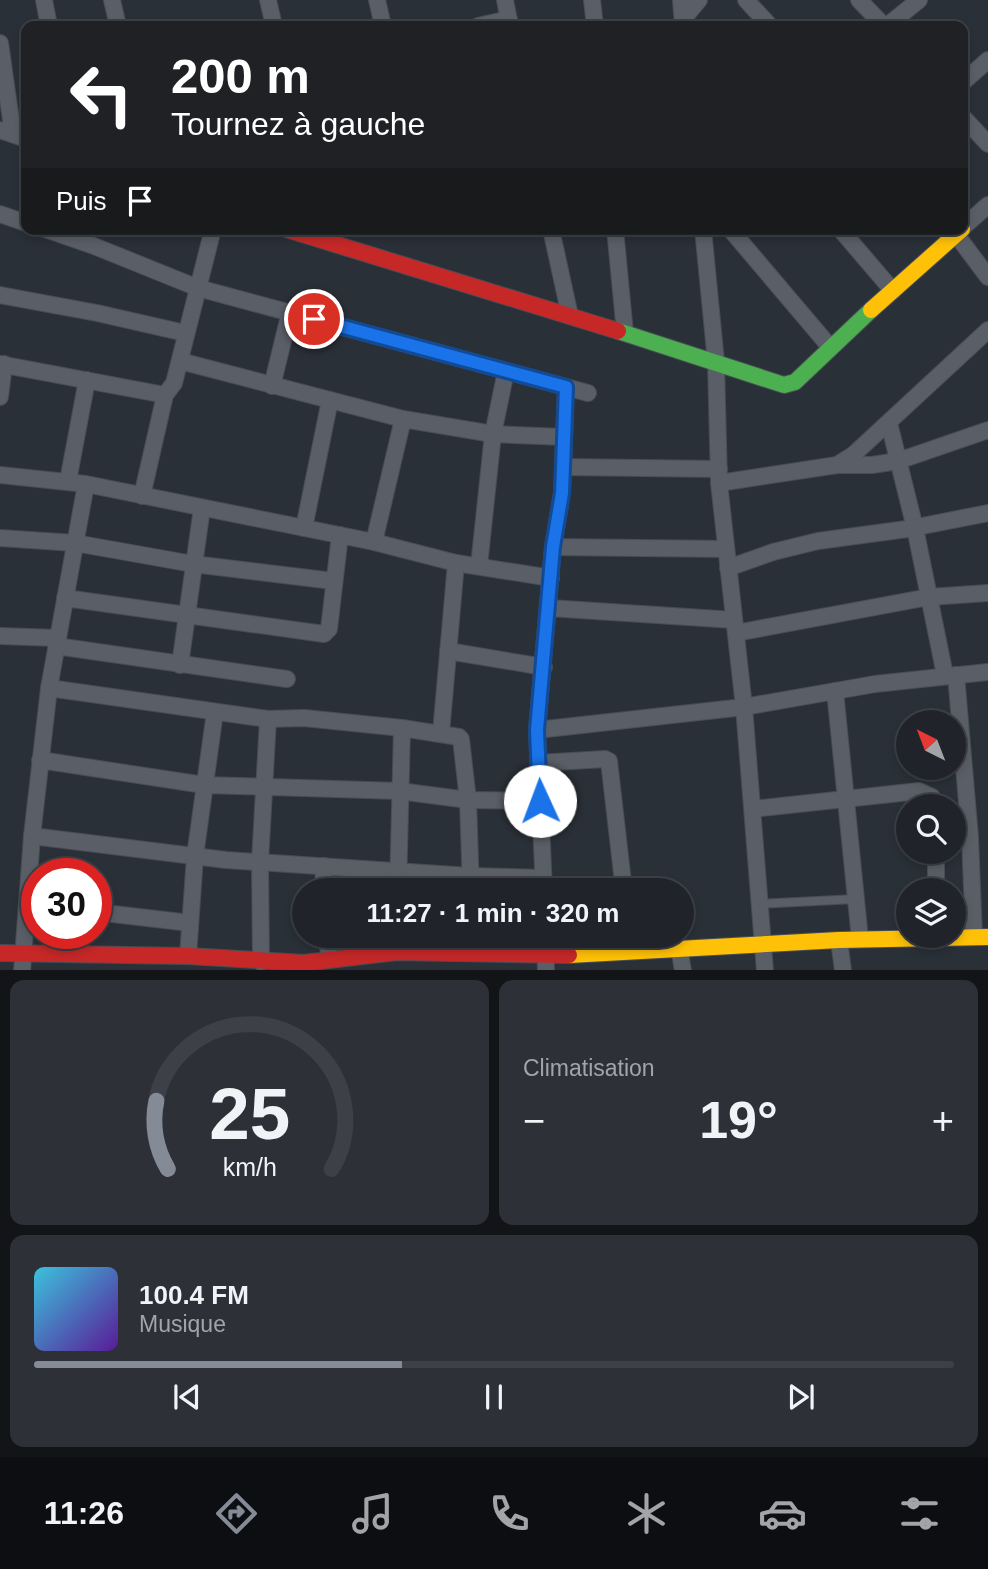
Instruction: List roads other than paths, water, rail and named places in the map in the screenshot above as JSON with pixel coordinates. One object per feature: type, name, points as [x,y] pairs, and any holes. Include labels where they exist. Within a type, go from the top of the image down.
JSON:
[{"type":"street","points":[[44,0],[48,21]]},
{"type":"street","points":[[112,0],[117,21]]},
{"type":"street","points":[[268,0],[273,21]]},
{"type":"street","points":[[377,0],[382,21]]},
{"type":"street","points":[[505,0],[510,21]]},
{"type":"street","points":[[592,0],[594,21]]},
{"type":"street","points":[[681,0],[683,21]]},
{"type":"street","points":[[684,21],[699,0]]},
{"type":"street","points":[[746,0],[765,21]]},
{"type":"street","points":[[859,0],[880,21]]},
{"type":"street","points":[[892,21],[919,0]]},
{"type":"street","points":[[0,43],[13,134]]},
{"type":"street","points":[[968,78],[988,60]]},
{"type":"street","points":[[968,122],[988,144]]},
{"type":"street","points":[[968,222],[988,205]]},
{"type":"street","points":[[0,214],[21,221]]},
{"type":"street","points":[[62,235],[198,288],[588,393]]},
{"type":"street","points":[[94,246],[97,235]]},
{"type":"street","points":[[142,496],[165,395],[174,383],[212,235]]},
{"type":"street","points":[[315,235],[784,385],[796,382],[830,347],[953,235]]},
{"type":"street","points":[[552,235],[570,316]]},
{"type":"street","points":[[616,235],[625,332]]},
{"type":"street","points":[[704,235],[716,362],[719,476],[744,707],[765,970]]},
{"type":"street","points":[[735,235],[830,347]]},
{"type":"street","points":[[845,235],[893,290]]},
{"type":"street","points":[[961,235],[988,277]]},
{"type":"street","points":[[0,295],[185,333]]},
{"type":"street","points":[[272,386],[290,312]]},
{"type":"street","points":[[837,466],[853,455],[986,337]]},
{"type":"street","points":[[180,361],[403,419],[493,434],[564,437]]},
{"type":"street","points":[[0,397],[2,364],[165,395]]},
{"type":"street","points":[[479,566],[493,434],[506,371]]},
{"type":"street","points":[[68,481],[86,380]]},
{"type":"street","points":[[544,878],[537,730],[553,547],[562,493],[566,387]]},
{"type":"street","points":[[304,528],[330,400]]},
{"type":"street","points":[[374,542],[403,419]]},
{"type":"street","points":[[889,422],[929,597],[951,675],[981,937]]},
{"type":"street","points":[[563,467],[719,476],[837,466],[872,466],[898,461],[988,430]]},
{"type":"street","points":[[0,475],[86,484],[374,542],[457,563],[551,578]]},
{"type":"street","points":[[32,858],[32,836],[49,688],[86,484]]},
{"type":"street","points":[[180,665],[202,508]]},
{"type":"street","points":[[728,568],[773,552],[818,541],[915,528],[988,513]]},
{"type":"street","points":[[65,598],[324,634],[329,629],[340,535]]},
{"type":"street","points":[[0,538],[75,542],[193,564],[333,581]]},
{"type":"street","points":[[553,547],[726,549]]},
{"type":"street","points":[[441,733],[457,563]]},
{"type":"street","points":[[549,608],[735,626],[929,597],[988,593]]},
{"type":"street","points":[[0,636],[56,642],[180,665],[287,679]]},
{"type":"street","points":[[448,650],[544,667]]},
{"type":"street","points":[[537,730],[744,707],[835,691],[988,672]]},
{"type":"street","points":[[49,688],[268,719],[304,718],[456,736],[461,740],[468,800],[470,878]]},
{"type":"street","points":[[835,691],[860,939]]},
{"type":"street","points":[[188,956],[195,856],[215,712]]},
{"type":"street","points":[[261,962],[260,862],[268,719]]},
{"type":"street","points":[[398,878],[402,728]]},
{"type":"street","points":[[538,763],[605,759],[609,761],[622,878]]},
{"type":"street","points":[[40,760],[204,785],[400,791],[468,800],[540,801]]},
{"type":"street","points":[[753,809],[919,791],[926,794]]},
{"type":"street","points":[[32,836],[195,856],[398,870],[442,878]]},
{"type":"street","points":[[324,866],[324,878]]},
{"type":"street","points":[[112,914],[190,923]]},
{"type":"street","points":[[694,946],[896,938]]},
{"type":"street","points":[[839,940],[843,970]]},
{"type":"street","points":[[328,948],[330,959]]},
{"type":"street","points":[[0,953],[22,952],[159,964],[188,956],[233,965],[261,962],[305,967],[330,959],[388,948]]},
{"type":"street","points":[[386,970],[393,948]]},
{"type":"street","points":[[404,948],[545,963],[609,948]]},
{"type":"street","points":[[462,970],[470,948]]},
{"type":"street","points":[[680,948],[683,970]]},
{"type":"street","points":[[22,970],[23,949]]},
{"type":"lane","points":[[759,904],[856,899]]}]
